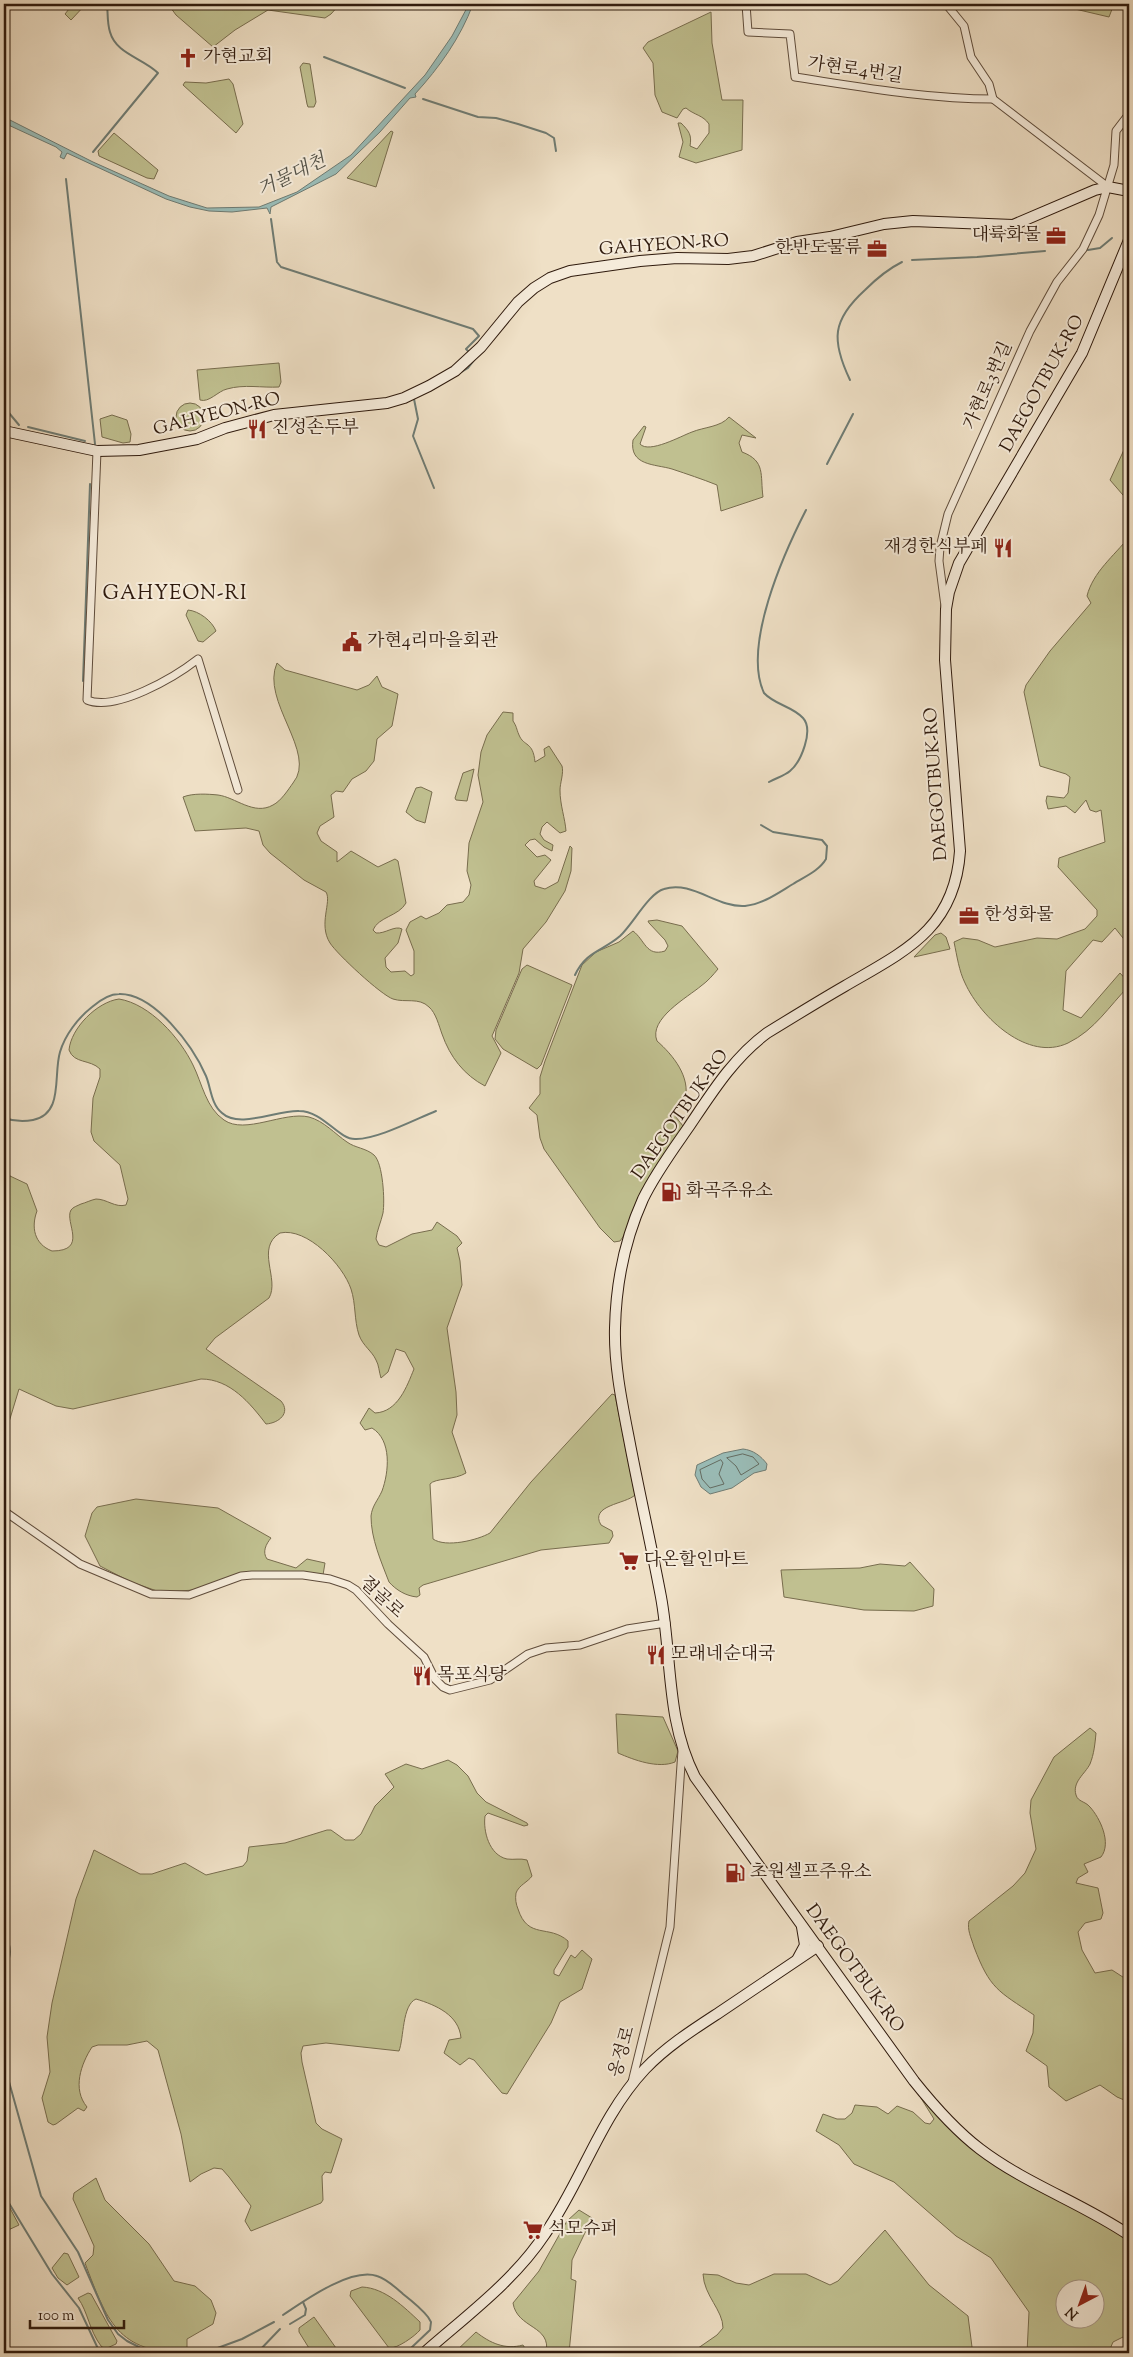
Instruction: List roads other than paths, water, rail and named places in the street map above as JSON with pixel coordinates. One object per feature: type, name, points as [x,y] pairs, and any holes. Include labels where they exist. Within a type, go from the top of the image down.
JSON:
[{"type":"street","name":"가현로4번길","points":[[746,4],[748,32],[790,34],[795,78],[871,90],[964,99],[993,99]]},
{"type":"street","points":[[946,4],[964,26],[971,57],[989,84],[993,99],[1129,198]]},
{"type":"street","name":"가현로3번길","points":[[946,609],[942,597],[939,561],[940,547],[948,514],[1030,331],[1057,282],[1083,248],[1113,188],[1116,131],[1129,114]]},
{"type":"street","points":[[1113,188],[1129,187]]},
{"type":"street","name":"GAHYEON-RO","points":[[4,431],[96,451],[158,448],[197,439],[225,428],[274,415],[356,408],[404,398],[455,371],[481,347],[518,302],[534,288],[550,278],[570,271],[640,261],[677,258],[728,259],[753,256],[797,242],[830,237],[884,224],[914,221],[1013,225],[1084,194],[1113,188],[1129,191]]},
{"type":"street","name":"DAEGOTBUK-RO","points":[[1129,240],[1082,352],[959,563],[949,592],[946,609],[944,660],[960,852],[959,868],[950,896],[931,928],[905,951],[767,1033],[739,1058],[654,1178],[638,1212],[625,1252],[616,1301],[615,1329],[619,1383],[666,1623],[674,1709],[682,1747],[695,1777],[914,2081],[950,2122],[980,2149],[1001,2163],[1129,2235]]},
{"type":"street","points":[[96,451],[87,700],[98,703],[130,697],[171,679],[198,659],[238,790]]},
{"type":"street","name":"절골로","points":[[4,1511],[80,1564],[151,1594],[189,1595],[240,1576],[252,1575],[303,1575],[330,1579],[348,1585],[356,1590],[381,1618],[424,1657],[436,1679],[443,1687],[450,1690],[490,1680],[528,1654],[546,1648],[580,1645],[627,1630],[666,1623]]},
{"type":"street","name":"옹정로","points":[[424,2353],[509,2278],[537,2247],[558,2213],[604,2126],[631,2086],[670,1927],[682,1747]]},
{"type":"street","points":[[794,1962],[803,1952],[806,1945],[799,1919]]},
{"type":"street","points":[[631,2086],[644,2070],[673,2044],[818,1946]]},
{"type":"street","points":[[794,1962],[816,1958],[833,1968]]},
{"type":"water","points":[[469,4],[473,4],[456,40],[441,63],[415,94],[416,97],[410,98],[380,132],[336,174],[271,207],[270,214],[267,208],[232,212],[209,211],[166,199],[67,153],[64,159],[60,157],[62,152],[56,147],[4,123],[4,117],[93,162],[169,196],[207,208],[259,207],[297,192],[351,155],[425,75],[452,36]]},
{"type":"water","points":[[743,1449],[753,1452],[762,1458],[767,1464],[766,1470],[754,1473],[732,1488],[710,1494],[701,1487],[695,1475],[697,1465],[723,1453]]},
{"type":"waterway","points":[[93,152],[158,73],[118,46],[113,39],[108,25],[107,4]]},
{"type":"waterway","points":[[324,57],[405,88]]},
{"type":"waterway","points":[[423,99],[478,117],[496,118],[546,133],[554,138],[556,151]]},
{"type":"waterway","points":[[66,179],[95,444]]},
{"type":"waterway","points":[[271,219],[277,262],[281,267],[473,329],[479,336],[466,349],[469,352]]},
{"type":"waterway","points":[[1088,250],[1100,248],[1112,238]]},
{"type":"waterway","points":[[912,260],[1045,251]]},
{"type":"waterway","points":[[850,380],[844,366],[838,342],[838,331],[841,321],[846,311],[869,286],[887,271],[902,262]]},
{"type":"waterway","points":[[430,391],[468,368],[475,359]]},
{"type":"waterway","points":[[414,399],[418,419],[413,436],[434,488]]},
{"type":"waterway","points":[[4,407],[19,425]]},
{"type":"waterway","points":[[827,464],[853,414]]},
{"type":"waterway","points":[[28,427],[85,441]]},
{"type":"waterway","points":[[83,681],[90,484]]},
{"type":"waterway","points":[[769,782],[794,767],[802,753],[807,738],[806,723],[803,718],[764,693],[759,673],[758,651],[762,626],[777,574],[806,510]]},
{"type":"waterway","points":[[575,975],[584,961],[620,936],[647,902],[664,889],[674,887],[685,888],[724,903],[752,905],[770,898],[811,873],[826,859],[827,846],[822,840],[773,832],[761,825]]},
{"type":"waterway","points":[[4,1118],[18,1121],[33,1120],[43,1116],[49,1110],[56,1092],[60,1052],[69,1033],[82,1016],[101,1000],[115,994],[132,996],[146,1002],[171,1023],[192,1050],[200,1064],[218,1109],[229,1117],[248,1119],[290,1111],[308,1112],[323,1120],[342,1135],[355,1139],[385,1133],[436,1111]]},
{"type":"waterway","points":[[4,1935],[10,1950],[4,1976]]},
{"type":"waterway","points":[[4,1952],[4,1957]]},
{"type":"waterway","points":[[4,2064],[41,2196],[78,2252],[108,2320],[118,2334],[127,2341],[141,2348],[164,2353]]},
{"type":"waterway","points":[[4,2195],[52,2274],[79,2308],[100,2353]]},
{"type":"waterway","points":[[283,2315],[315,2294],[341,2281],[354,2276],[377,2276],[391,2284],[413,2302],[431,2322],[430,2330],[411,2348]]},
{"type":"waterway","points":[[290,2324],[305,2315],[306,2309],[303,2302]]},
{"type":"waterway","points":[[204,2353],[242,2339],[274,2322]]},
{"type":"waterway","points":[[257,2353],[280,2329]]},
{"type":"place","name":"가현교회","points":[[188,58]]},
{"type":"place","name":"대륙화물","points":[[1056,236]]},
{"type":"place","name":"한반도물류","points":[[877,249]]},
{"type":"place","name":"진성손두부","points":[[257,429]]},
{"type":"place","name":"재경한식부페","points":[[1003,548]]},
{"type":"place","name":"가현4리마을회관","points":[[352,642]]},
{"type":"place","name":"한성화물","points":[[969,916]]},
{"type":"place","name":"화곡주유소","points":[[671,1192]]},
{"type":"place","name":"다온할인마트","points":[[629,1561]]},
{"type":"place","name":"모래네순대국","points":[[656,1655]]},
{"type":"place","name":"목포식당","points":[[422,1676]]},
{"type":"place","name":"초원셀프주유소","points":[[735,1873]]},
{"type":"place","name":"석모슈퍼","points":[[533,2230]]},
{"type":"district","name":"GAHYEON-RI","points":[[175,594]]},
{"type":"water label","name":"거물대천","points":[[292,176]]}]
